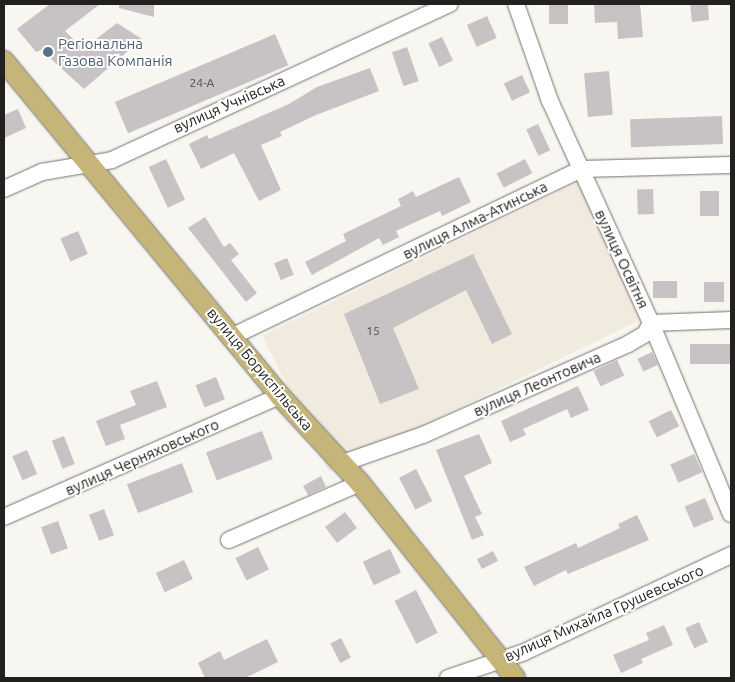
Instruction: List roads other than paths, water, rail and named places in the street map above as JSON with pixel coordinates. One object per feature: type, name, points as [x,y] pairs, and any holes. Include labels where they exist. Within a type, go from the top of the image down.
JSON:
[{"type":"main road","name":"вулиця Бориспільська","points":[[4,61],[233,336],[280,396],[340,464],[360,483],[515,678]]},
{"type":"street","name":"вулиця Учнівська","points":[[4,189],[42,172],[112,160],[450,4]]},
{"type":"street","name":"вулиця Освітня","points":[[516,4],[550,101],[652,323],[731,514]]},
{"type":"street","name":"вулиця Алма-Атинська","points":[[233,336],[581,169],[731,165]]},
{"type":"street","points":[[652,323],[731,320]]},
{"type":"street","name":"вулиця Леонтовича","points":[[340,464],[423,435],[628,344],[645,334],[652,323]]},
{"type":"street","name":"вулиця Черняховського","points":[[4,517],[280,396]]},
{"type":"street","points":[[229,540],[360,483]]},
{"type":"street","name":"вулиця Михайла Грушевського","points":[[448,678],[501,660],[731,555]]},
{"type":"place","name":"Регіональна Газова Компанія","points":[[48,52]]}]
